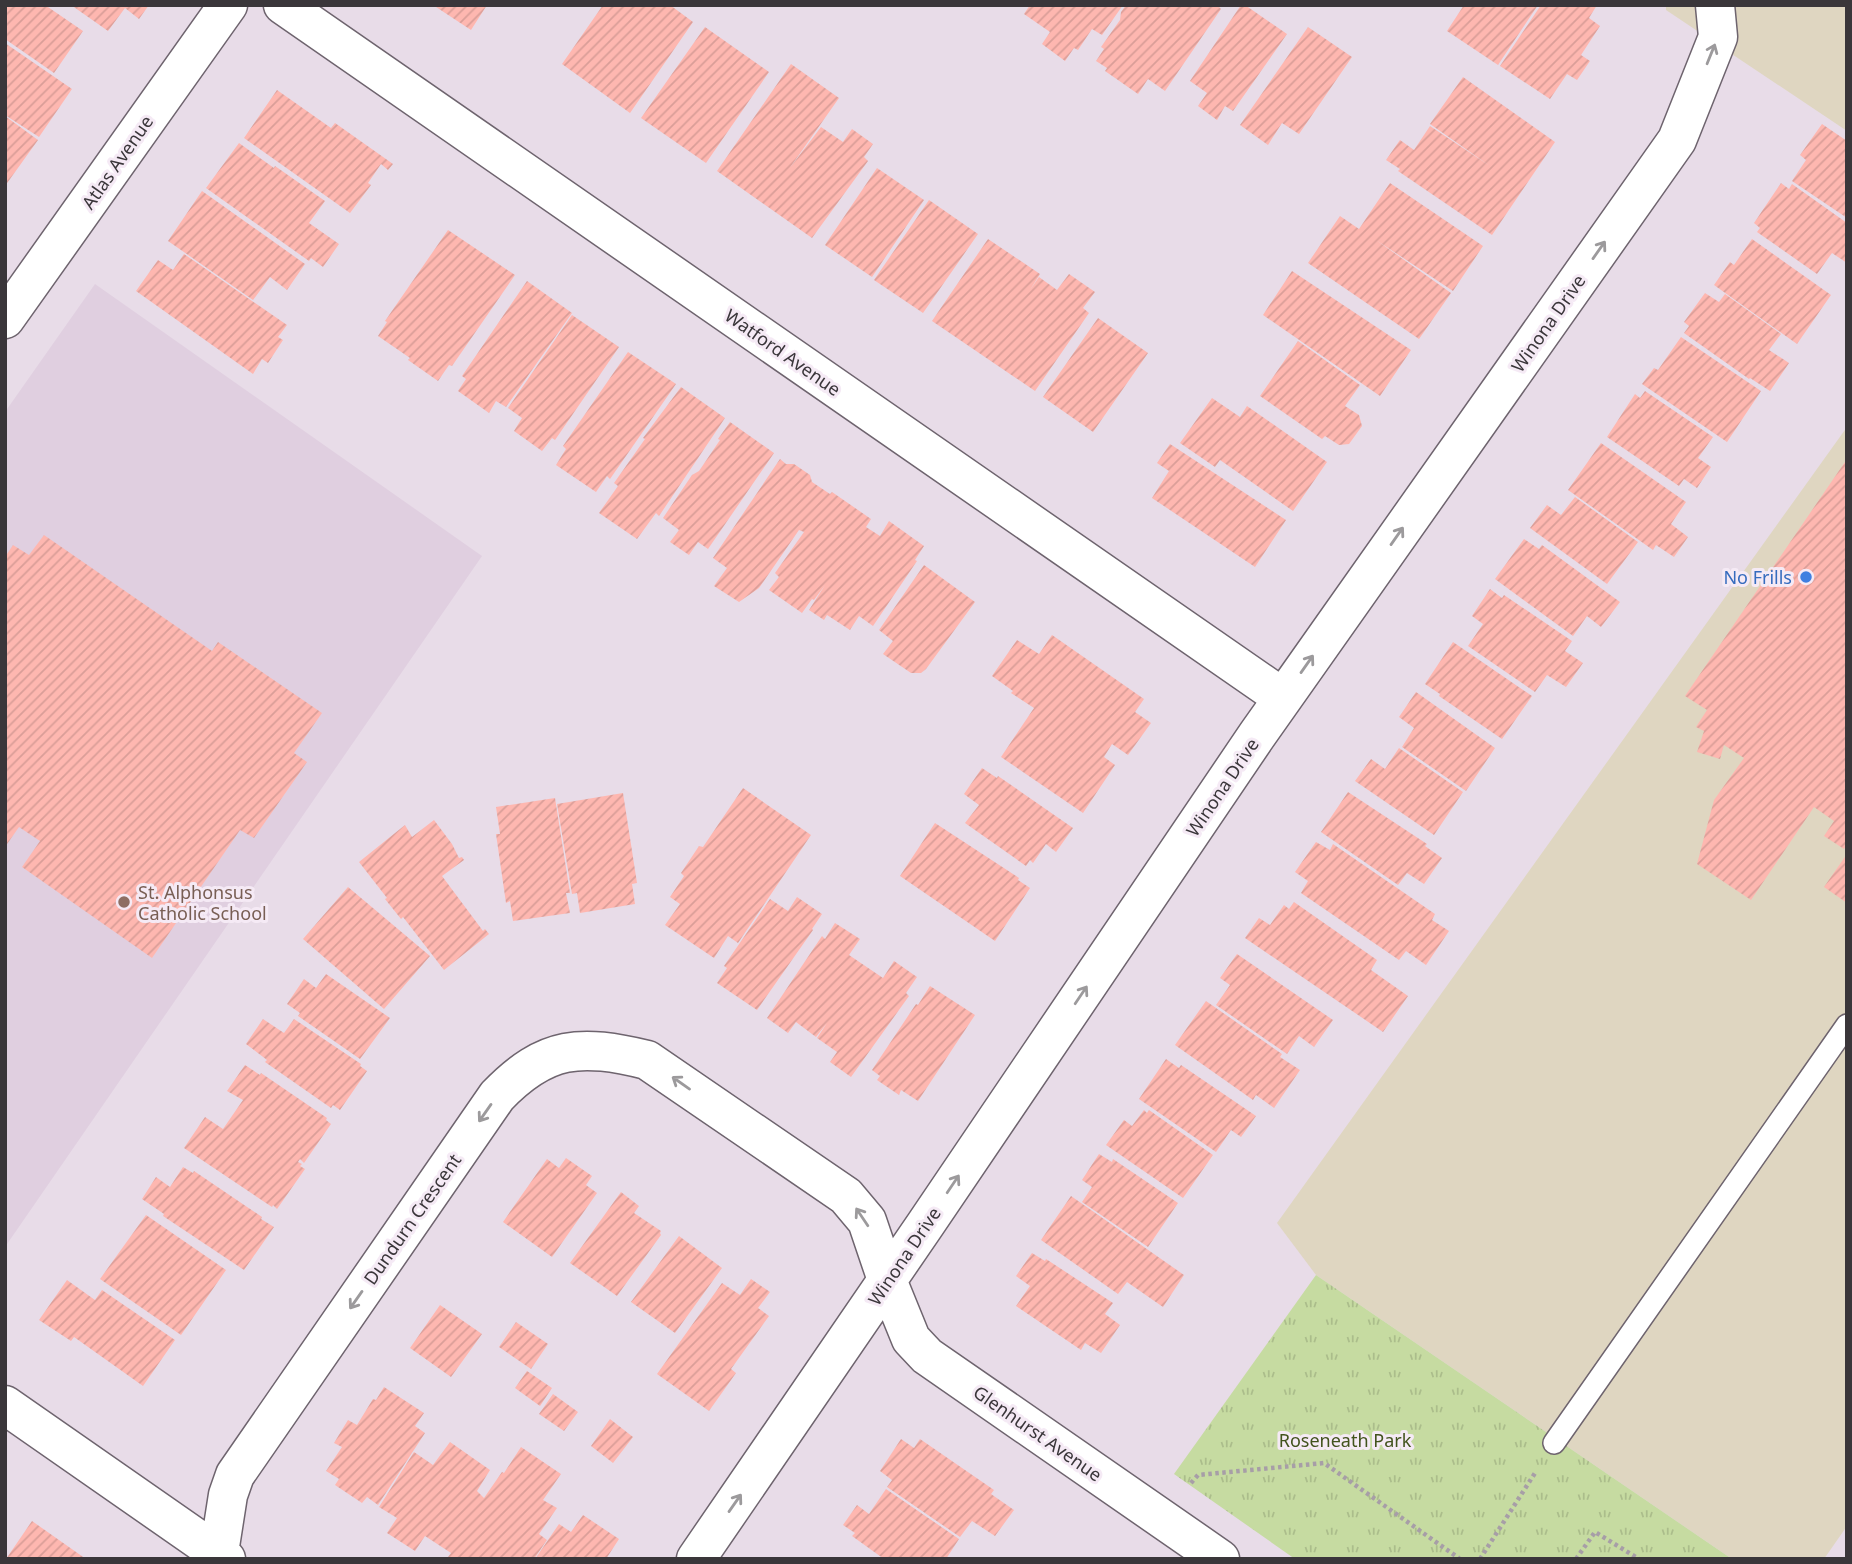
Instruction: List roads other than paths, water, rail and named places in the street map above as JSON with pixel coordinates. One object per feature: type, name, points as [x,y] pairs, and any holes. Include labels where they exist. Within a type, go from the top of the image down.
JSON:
[{"type":"street","name":"Atlas Avenue","points":[[5,319],[228,5]]},
{"type":"street","name":"Watford Avenue","points":[[283,5],[1283,698]]},
{"type":"street","name":"Winona Drive","points":[[696,1559],[1256,734],[1677,140],[1718,37],[1715,5]]},
{"type":"street","name":"Dundurn Crescent","points":[[5,1405],[221,1557],[228,1494],[235,1475],[497,1096],[514,1078],[532,1065],[579,1050],[611,1051],[647,1060],[846,1196],[867,1221],[887,1280]]},
{"type":"street","name":"Glenhurst Avenue","points":[[887,1280],[911,1339],[927,1356],[1220,1559]]},
{"type":"lane","points":[[1554,1443],[1847,1025]]},
{"type":"place","name":"No Frills","points":[[1806,577]]},
{"type":"place","name":"St. Alphonsus Catholic School","points":[[124,902]]},
{"type":"park label","name":"Roseneath Park","points":[[1345,1440]]}]
